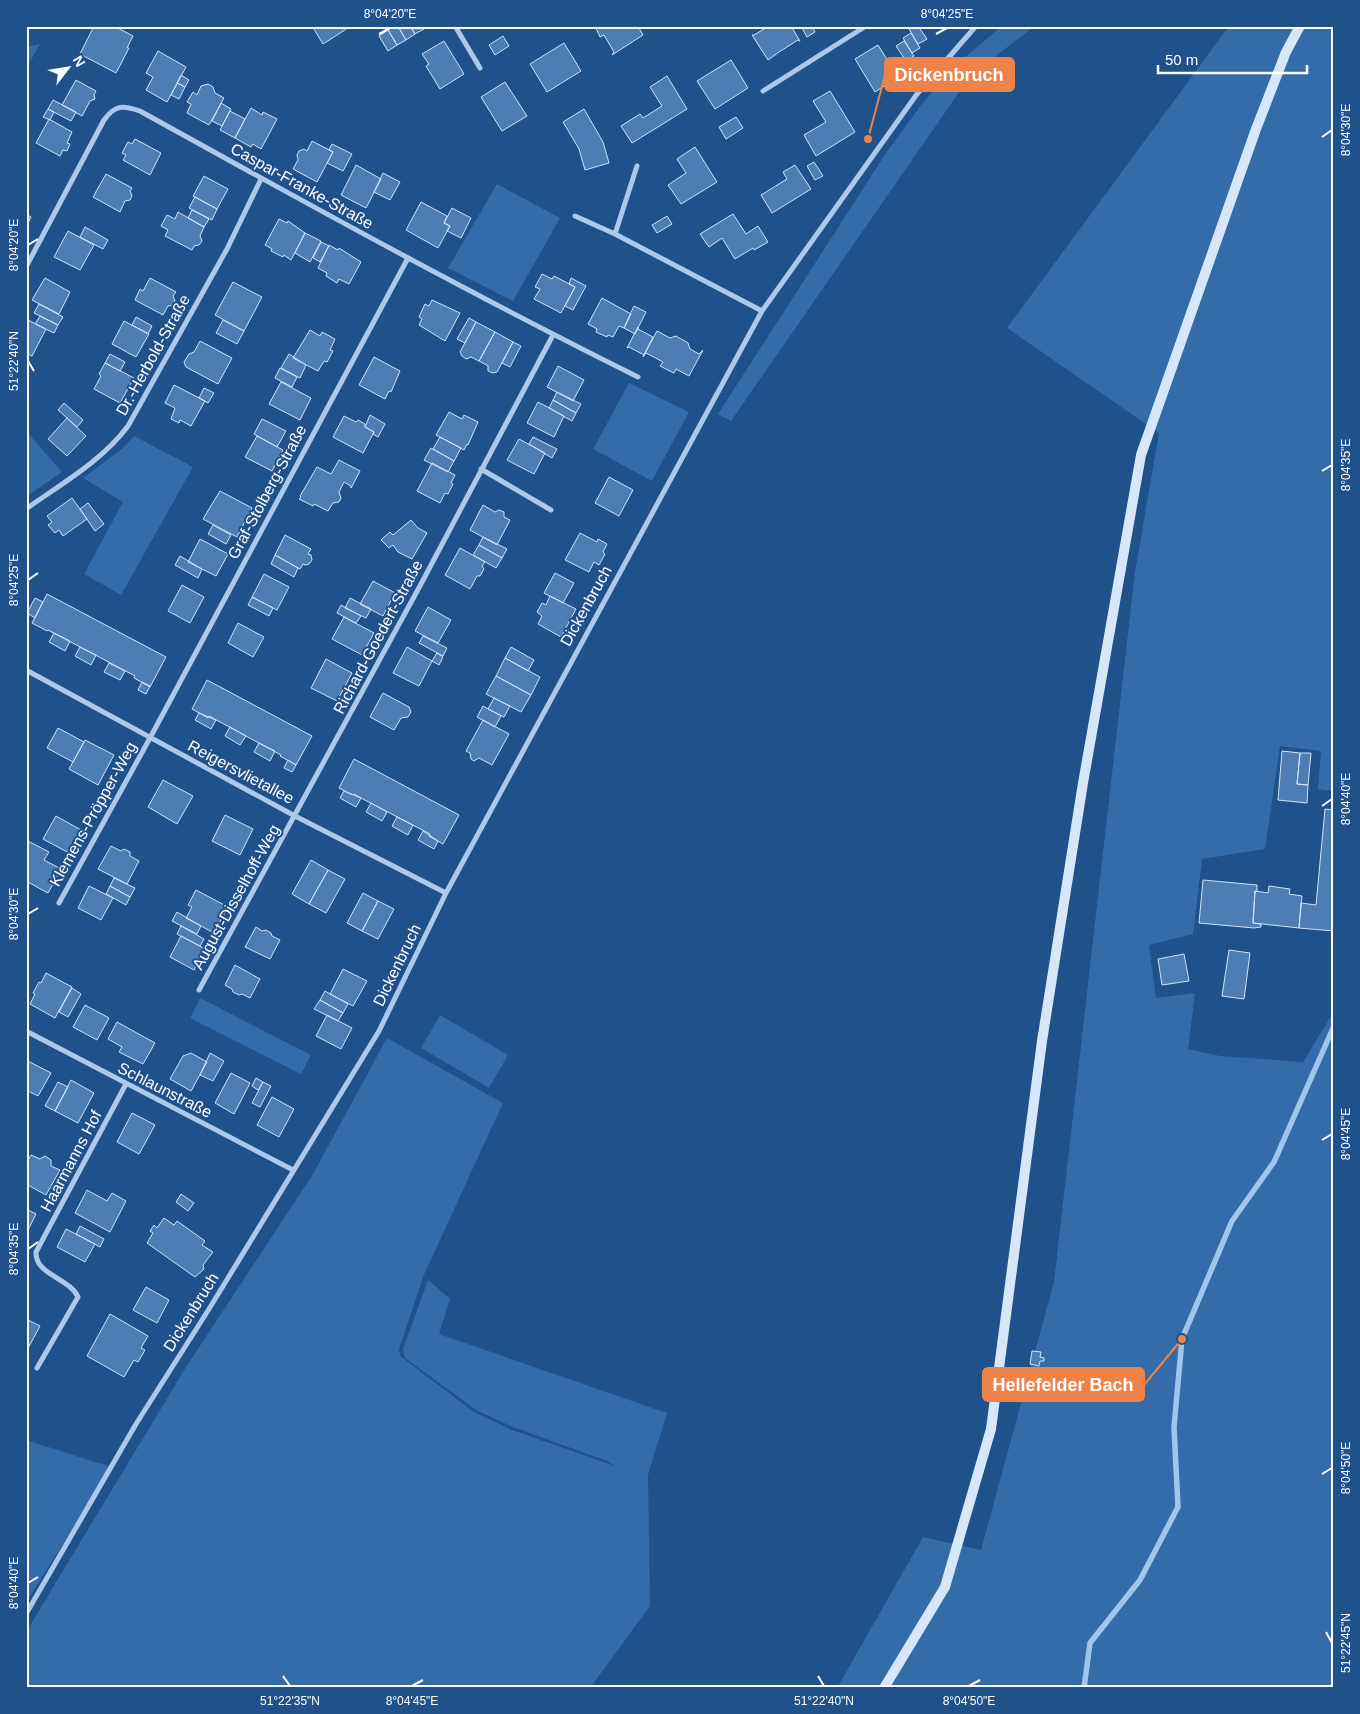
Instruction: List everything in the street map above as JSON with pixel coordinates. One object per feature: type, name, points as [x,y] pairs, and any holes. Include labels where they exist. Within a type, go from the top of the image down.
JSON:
[{"type":"main road","points":[[884,1688],[945,1587],[991,1429],[1042,1041],[1082,783],[1141,455],[1256,129],[1286,52],[1300,26]]},
{"type":"street","points":[[456,26],[480,68]]},
{"type":"street","points":[[763,91],[866,26]]},
{"type":"street","name":"Dickenbruch","points":[[26,1614],[136,1424],[209,1309],[379,1031],[446,893],[762,311],[911,102],[974,28],[966,26]]},
{"type":"street","name":"Caspar-Franke-Straße","points":[[26,267],[104,120],[111,111],[119,107],[128,107],[140,111],[261,179],[553,335],[638,376]]},
{"type":"street","points":[[615,234],[637,166]]},
{"type":"street","name":"Dr.-Herbold-Straße","points":[[26,509],[117,442],[128,426],[227,249],[261,179]]},
{"type":"street","points":[[575,216],[615,234],[762,311]]},
{"type":"street","name":"Graf-Stolberg-Straße","points":[[150,738],[408,258]]},
{"type":"street","name":"Richard-Goedert-Straße","points":[[295,816],[553,335]]},
{"type":"street","points":[[481,470],[550,510]]},
{"type":"street","name":"Reigersvlietallee","points":[[26,670],[295,816],[446,893]]},
{"type":"street","name":"Klemens-Pröpper-Weg","points":[[59,903],[150,738]]},
{"type":"street","name":"August-Disselhoff-Weg","points":[[199,990],[295,816]]},
{"type":"street","name":"Schlaunstraße","points":[[26,1031],[293,1170]]},
{"type":"street","name":"Haarmanns Hof","points":[[37,1368],[78,1297],[74,1290],[42,1267],[36,1260],[36,1252],[126,1084]]},
{"type":"shaded area","points":[[1002,26],[1035,26],[971,75],[731,421],[718,414],[886,153],[921,105],[957,64]]},
{"type":"shaded area","points":[[1229,26],[1334,26],[1334,791],[1318,789],[1321,751],[1280,746],[1265,849],[1202,859],[1193,934],[1149,945],[1156,998],[1195,993],[1188,1049],[1220,1056],[1303,1062],[1334,1011],[1334,1688],[837,1688],[923,1537],[981,1550],[1054,1282],[1135,572],[1159,433],[1007,328]]},
{"type":"shaded area","points":[[40,44],[26,69],[26,47]]},
{"type":"shaded area","points":[[497,184],[560,218],[513,301],[448,268]]},
{"type":"shaded area","points":[[629,383],[689,412],[652,481],[593,449]]},
{"type":"shaded area","points":[[26,431],[62,472],[26,497]]},
{"type":"shaded area","points":[[134,436],[193,467],[121,595],[84,574],[123,502],[83,478],[123,448]]},
{"type":"shaded area","points":[[200,998],[311,1055],[301,1074],[190,1018]]},
{"type":"shaded area","points":[[440,1015],[508,1055],[489,1088],[421,1048]]},
{"type":"shaded area","points":[[387,1038],[503,1103],[423,1277],[399,1349],[400,1356],[474,1412],[512,1430],[615,1466],[607,1461],[513,1427],[476,1410],[405,1358],[403,1349],[428,1280],[450,1299],[439,1334],[667,1413],[648,1475],[650,1606],[590,1688],[26,1688],[26,1632],[186,1367],[313,1174]]},
{"type":"shaded area","points":[[26,1440],[111,1467],[26,1603]]},
{"type":"building","points":[[94,26],[114,26],[133,36],[116,73],[80,54]]},
{"type":"building","points":[[312,26],[351,26],[323,44]]},
{"type":"building","points":[[398,26],[406,40],[397,45],[388,30]]},
{"type":"building","points":[[398,26],[410,26],[415,34],[406,40]]},
{"type":"building","points":[[410,26],[422,26],[424,29],[415,34]]},
{"type":"building","points":[[595,26],[638,26],[643,35],[612,55],[614,52],[604,35],[600,37]]},
{"type":"building","points":[[769,26],[791,26],[800,41],[798,40],[768,60],[752,35]]},
{"type":"building","points":[[801,26],[812,26],[815,32],[807,37]]},
{"type":"building","points":[[918,26],[927,39],[918,44],[909,29]]},
{"type":"building","points":[[388,30],[397,45],[388,51],[379,36]]},
{"type":"building","points":[[911,33],[920,48],[912,53],[903,38]]},
{"type":"building","points":[[503,36],[509,46],[495,55],[489,45]]},
{"type":"building","points":[[444,41],[464,74],[440,89],[426,66],[429,64],[422,54]]},
{"type":"building","points":[[904,41],[914,56],[906,61],[896,46]]},
{"type":"building","points":[[564,43],[581,71],[547,92],[530,64]]},
{"type":"building","points":[[878,45],[898,77],[875,92],[855,59]]},
{"type":"building","points":[[158,51],[186,67],[167,102],[146,90],[153,77],[146,73]]},
{"type":"building","points":[[731,60],[748,88],[715,109],[697,81]]},
{"type":"building","points":[[181,75],[189,80],[185,87],[177,83]]},
{"type":"building","points":[[667,76],[687,109],[632,143],[621,126],[640,114],[643,118],[662,106],[650,87]]},
{"type":"building","points":[[76,80],[96,91],[95,99],[90,101],[82,116],[62,105]]},
{"type":"building","points":[[505,82],[527,116],[502,131],[481,97]]},
{"type":"building","points":[[177,83],[185,87],[179,99],[171,95]]},
{"type":"building","points":[[208,84],[213,87],[215,93],[224,98],[209,125],[187,113],[191,104],[187,102],[193,92],[197,95],[201,86]]},
{"type":"building","points":[[830,91],[855,132],[816,156],[804,135],[826,122],[813,101]]},
{"type":"building","points":[[53,100],[76,112],[71,121],[48,109]]},
{"type":"building","points":[[221,103],[231,109],[222,126],[212,121]]},
{"type":"building","points":[[251,108],[262,115],[263,112],[277,119],[261,149],[253,144],[251,147],[235,138]]},
{"type":"building","points":[[48,109],[54,112],[50,120],[43,117]]},
{"type":"building","points":[[584,109],[603,142],[609,163],[585,170],[579,149],[563,122]]},
{"type":"building","points":[[230,111],[245,119],[235,138],[220,130]]},
{"type":"building","points":[[736,117],[743,128],[726,139],[719,127]]},
{"type":"building","points":[[49,119],[72,132],[67,143],[70,144],[67,151],[63,150],[60,156],[36,143]]},
{"type":"building","points":[[135,139],[161,153],[150,175],[123,160],[126,155],[122,153],[128,142],[132,144]]},
{"type":"building","points":[[312,141],[333,152],[317,182],[293,169],[298,160],[297,155],[299,151],[304,149],[307,151]]},
{"type":"building","points":[[332,144],[352,154],[343,171],[327,163],[333,152],[329,150]]},
{"type":"building","points":[[695,147],[717,182],[681,204],[668,185],[686,173],[677,159]]},
{"type":"building","points":[[814,162],[823,176],[815,180],[807,166]]},
{"type":"building","points":[[356,165],[381,179],[366,208],[341,195]]},
{"type":"building","points":[[795,165],[811,189],[772,213],[761,195],[787,179],[783,172]]},
{"type":"building","points":[[383,173],[400,182],[390,200],[374,192]]},
{"type":"building","points":[[106,174],[132,188],[130,200],[125,201],[120,212],[93,197]]},
{"type":"building","points":[[204,176],[228,189],[217,209],[193,196]]},
{"type":"building","points":[[195,197],[217,209],[212,220],[189,208]]},
{"type":"building","points":[[421,202],[447,216],[444,223],[450,226],[438,248],[406,230]]},
{"type":"building","points":[[452,208],[471,218],[461,238],[447,231],[450,226],[444,223]]},
{"type":"building","points":[[192,210],[209,219],[204,227],[188,218]]},
{"type":"building","points":[[178,212],[204,227],[200,236],[202,241],[199,245],[194,246],[192,250],[165,236],[168,230],[161,226],[167,215],[175,219]]},
{"type":"building","points":[[26,214],[31,217],[26,227]]},
{"type":"building","points":[[733,214],[746,234],[758,226],[768,242],[754,250],[753,248],[735,259],[722,238],[709,247],[700,234]]},
{"type":"building","points":[[667,216],[672,224],[657,233],[652,225]]},
{"type":"building","points":[[279,219],[287,223],[288,221],[305,233],[291,260],[284,255],[283,257],[271,251],[272,249],[265,245]]},
{"type":"building","points":[[85,227],[108,240],[103,249],[80,237]]},
{"type":"building","points":[[68,231],[94,245],[80,270],[54,257]]},
{"type":"building","points":[[305,233],[321,241],[310,262],[295,253]]},
{"type":"building","points":[[321,242],[329,246],[320,262],[313,258]]},
{"type":"building","points":[[329,245],[338,250],[339,248],[361,262],[349,284],[339,279],[337,283],[326,276],[327,273],[318,268]]},
{"type":"building","points":[[542,274],[552,279],[554,276],[575,287],[561,313],[534,299],[540,289],[535,287]]},
{"type":"building","points":[[45,278],[70,292],[59,314],[32,300]]},
{"type":"building","points":[[150,278],[176,292],[173,296],[175,301],[173,305],[168,306],[163,315],[135,300],[140,289],[143,291]]},
{"type":"building","points":[[571,278],[586,286],[573,310],[565,306],[575,287],[569,284]]},
{"type":"building","points":[[233,282],[262,297],[244,331],[215,315]]},
{"type":"building","points":[[602,298],[631,314],[624,328],[619,326],[613,337],[608,335],[607,337],[596,332],[597,329],[588,324]]},
{"type":"building","points":[[432,300],[460,313],[445,341],[419,325],[422,319],[419,317],[425,304],[429,306]]},
{"type":"building","points":[[39,304],[63,317],[58,325],[34,313]]},
{"type":"building","points":[[634,306],[646,312],[635,334],[624,328]]},
{"type":"building","points":[[40,316],[58,325],[54,333],[35,324]]},
{"type":"building","points":[[136,317],[152,326],[148,334],[132,325]]},
{"type":"building","points":[[469,318],[476,322],[465,343],[457,339]]},
{"type":"building","points":[[26,319],[46,329],[32,356],[26,353]]},
{"type":"building","points":[[223,320],[244,331],[237,344],[216,333]]},
{"type":"building","points":[[124,321],[149,334],[136,357],[112,344]]},
{"type":"building","points":[[476,322],[495,332],[479,361],[471,357],[466,359],[460,352]]},
{"type":"building","points":[[638,327],[638,329],[653,337],[644,355],[629,347],[627,348]]},
{"type":"building","points":[[310,330],[320,336],[322,332],[335,339],[330,350],[333,351],[327,362],[324,361],[318,371],[293,358]]},
{"type":"building","points":[[657,331],[670,338],[676,336],[688,343],[690,349],[699,354],[703,350],[689,376],[676,369],[674,373],[660,366],[663,362],[646,353],[643,357]]},
{"type":"building","points":[[495,332],[513,342],[497,372],[493,373],[488,371],[488,366],[479,361]]},
{"type":"building","points":[[200,341],[232,358],[218,384],[186,367],[184,362],[189,354],[194,352]]},
{"type":"building","points":[[513,342],[521,346],[510,367],[502,363]]},
{"type":"building","points":[[110,354],[125,362],[120,371],[105,363]]},
{"type":"building","points":[[289,354],[306,365],[300,378],[281,368]]},
{"type":"building","points":[[374,357],[400,371],[391,392],[389,391],[385,399],[359,385]]},
{"type":"building","points":[[105,363],[134,378],[120,403],[94,389]]},
{"type":"building","points":[[558,366],[584,380],[573,401],[547,387]]},
{"type":"building","points":[[280,368],[297,377],[292,387],[275,378]]},
{"type":"building","points":[[281,382],[311,398],[300,420],[269,404]]},
{"type":"building","points":[[174,385],[205,401],[191,426],[180,420],[179,423],[171,419],[175,408],[165,403]]},
{"type":"building","points":[[204,388],[214,393],[208,403],[199,398]]},
{"type":"building","points":[[557,392],[581,404],[576,413],[553,400]]},
{"type":"building","points":[[553,400],[576,413],[572,421],[549,408]]},
{"type":"building","points":[[538,402],[564,416],[554,437],[527,423]]},
{"type":"building","points":[[64,403],[83,420],[77,427],[58,410]]},
{"type":"building","points":[[449,412],[462,419],[464,415],[478,422],[464,450],[436,435]]},
{"type":"building","points":[[370,415],[385,424],[378,437],[373,434],[374,432],[365,427]]},
{"type":"building","points":[[344,416],[356,422],[358,420],[374,432],[363,453],[333,437]]},
{"type":"building","points":[[67,418],[86,436],[67,456],[48,439]]},
{"type":"building","points":[[262,419],[286,431],[277,447],[254,434]]},
{"type":"building","points":[[257,436],[283,450],[272,471],[245,457]]},
{"type":"building","points":[[440,437],[461,448],[454,461],[433,449]]},
{"type":"building","points":[[533,437],[557,449],[552,458],[529,444]]},
{"type":"building","points":[[519,439],[545,453],[534,474],[507,460]]},
{"type":"building","points":[[431,448],[454,461],[448,472],[424,460]]},
{"type":"building","points":[[339,460],[360,471],[351,488],[351,486],[344,482],[339,492],[341,498],[339,502],[333,503],[328,511],[299,499],[317,467],[331,474]]},
{"type":"building","points":[[432,463],[455,475],[448,494],[445,493],[440,503],[417,491]]},
{"type":"building","points":[[609,477],[633,490],[619,516],[595,503]]},
{"type":"building","points":[[220,491],[252,508],[237,537],[203,519]]},
{"type":"building","points":[[72,498],[87,519],[63,536],[59,530],[55,533],[48,525],[52,522],[47,516]]},
{"type":"building","points":[[88,503],[104,524],[95,531],[80,509]]},
{"type":"building","points":[[483,505],[495,512],[499,510],[504,512],[504,517],[510,520],[497,545],[470,530]]},
{"type":"building","points":[[411,520],[418,528],[427,533],[412,559],[398,552],[393,545],[389,548],[381,540],[390,532],[393,535]]},
{"type":"building","points":[[213,525],[231,535],[226,544],[208,534]]},
{"type":"building","points":[[580,533],[597,542],[598,539],[607,544],[603,552],[605,554],[599,565],[594,562],[589,572],[565,560]]},
{"type":"building","points":[[285,535],[311,549],[308,554],[311,555],[312,560],[309,564],[303,564],[300,569],[275,555]]},
{"type":"building","points":[[483,537],[507,549],[502,558],[479,545]]},
{"type":"building","points":[[200,539],[228,554],[216,576],[188,562]]},
{"type":"building","points":[[479,545],[502,558],[496,568],[473,555]]},
{"type":"building","points":[[460,548],[485,562],[482,566],[484,569],[480,576],[477,576],[470,589],[445,575]]},
{"type":"building","points":[[275,555],[298,568],[294,577],[271,564]]},
{"type":"building","points":[[180,556],[202,569],[198,578],[175,565]]},
{"type":"building","points":[[555,573],[574,583],[563,603],[544,593]]},
{"type":"building","points":[[264,574],[289,587],[277,610],[252,597]]},
{"type":"building","points":[[373,581],[395,593],[383,616],[360,604]]},
{"type":"building","points":[[182,585],[204,597],[190,623],[168,611]]},
{"type":"building","points":[[47,594],[166,657],[150,687],[134,678],[135,676],[32,623]]},
{"type":"building","points":[[550,596],[576,609],[561,637],[538,624],[542,616],[537,612],[542,603],[546,605]]},
{"type":"building","points":[[252,597],[273,608],[269,616],[248,605]]},
{"type":"building","points":[[35,598],[43,602],[35,618],[27,613]]},
{"type":"building","points":[[350,598],[371,609],[366,618],[345,608]]},
{"type":"building","points":[[341,605],[361,616],[356,623],[337,613]]},
{"type":"building","points":[[428,607],[451,620],[438,643],[415,631]]},
{"type":"building","points":[[344,617],[374,633],[362,655],[332,639]]},
{"type":"building","points":[[238,623],[264,637],[253,657],[228,643]]},
{"type":"building","points":[[54,633],[70,641],[65,651],[49,642]]},
{"type":"building","points":[[423,636],[447,648],[443,656],[419,643]]},
{"type":"building","points":[[80,647],[96,655],[91,665],[75,656]]},
{"type":"building","points":[[407,647],[432,661],[419,686],[393,673]]},
{"type":"building","points":[[511,647],[534,660],[528,671],[505,658]]},
{"type":"building","points":[[437,653],[443,657],[439,665],[432,661]]},
{"type":"building","points":[[505,658],[540,677],[531,695],[496,676]]},
{"type":"building","points":[[326,659],[352,673],[337,701],[311,688]]},
{"type":"building","points":[[109,663],[125,671],[120,680],[104,672]]},
{"type":"building","points":[[496,676],[531,695],[521,712],[486,694]]},
{"type":"building","points":[[207,680],[312,736],[296,765],[209,716],[208,718],[192,709]]},
{"type":"building","points":[[142,682],[150,686],[146,694],[138,690]]},
{"type":"building","points":[[383,693],[409,707],[411,712],[408,717],[401,718],[394,730],[370,717]]},
{"type":"building","points":[[494,698],[510,706],[504,717],[488,709]]},
{"type":"building","points":[[483,706],[501,716],[495,727],[477,717]]},
{"type":"building","points":[[199,713],[216,720],[211,729],[195,720]]},
{"type":"building","points":[[483,720],[509,734],[492,765],[479,758],[474,761],[471,759],[470,753],[466,751]]},
{"type":"building","points":[[230,727],[246,736],[240,745],[225,736]]},
{"type":"building","points":[[58,728],[84,742],[73,762],[47,748]]},
{"type":"building","points":[[85,740],[114,755],[98,785],[69,769]]},
{"type":"building","points":[[259,743],[275,751],[270,761],[254,752]]},
{"type":"building","points":[[1282,751],[1300,753],[1297,784],[1308,785],[1307,803],[1278,800]]},
{"type":"building","points":[[1300,753],[1311,753],[1308,785],[1297,784]]},
{"type":"building","points":[[354,759],[459,815],[443,844],[429,836],[430,834],[339,788]]},
{"type":"building","points":[[288,760],[296,765],[292,772],[284,768]]},
{"type":"building","points":[[163,780],[193,796],[177,824],[148,807]]},
{"type":"building","points":[[344,791],[361,798],[356,807],[340,798]]},
{"type":"building","points":[[371,803],[387,812],[382,821],[366,812]]},
{"type":"building","points":[[1325,809],[1334,810],[1334,931],[1299,928],[1301,903],[1316,905]]},
{"type":"building","points":[[225,815],[253,829],[240,855],[212,841]]},
{"type":"building","points":[[56,816],[81,830],[69,853],[43,839]]},
{"type":"building","points":[[397,817],[413,825],[408,835],[392,826]]},
{"type":"building","points":[[423,831],[438,841],[434,849],[418,840]]},
{"type":"building","points":[[28,841],[49,852],[44,860],[61,869],[48,893],[26,881],[26,844]]},
{"type":"building","points":[[111,846],[121,851],[124,849],[130,852],[130,856],[139,861],[127,884],[98,869]]},
{"type":"building","points":[[311,860],[328,870],[309,904],[292,894]]},
{"type":"building","points":[[328,870],[345,879],[326,913],[309,904]]},
{"type":"building","points":[[114,878],[135,888],[130,897],[110,886]]},
{"type":"building","points":[[1203,880],[1257,885],[1253,923],[1261,924],[1261,927],[1199,923]]},
{"type":"building","points":[[89,886],[113,898],[101,920],[78,908]]},
{"type":"building","points":[[110,886],[130,897],[126,905],[106,894]]},
{"type":"building","points":[[1269,886],[1290,889],[1289,894],[1302,896],[1299,928],[1253,923],[1255,891],[1268,893]]},
{"type":"building","points":[[196,890],[228,907],[214,933],[186,918],[192,907],[188,905]]},
{"type":"building","points":[[363,893],[378,901],[362,931],[347,923]]},
{"type":"building","points":[[378,901],[394,909],[378,939],[362,931]]},
{"type":"building","points":[[177,912],[201,926],[197,934],[172,921]]},
{"type":"building","points":[[181,926],[204,939],[200,946],[177,934]]},
{"type":"building","points":[[256,927],[262,931],[266,930],[280,940],[270,959],[245,947]]},
{"type":"building","points":[[181,936],[205,949],[194,970],[170,957]]},
{"type":"building","points":[[1229,950],[1250,953],[1244,999],[1222,996]]},
{"type":"building","points":[[1184,954],[1189,981],[1162,985],[1158,959]]},
{"type":"building","points":[[235,965],[260,979],[250,998],[233,992],[232,989],[225,985]]},
{"type":"building","points":[[343,969],[367,981],[353,1006],[330,994]]},
{"type":"building","points":[[46,973],[72,987],[55,1018],[30,1004],[35,994],[33,993]]},
{"type":"building","points":[[72,988],[81,994],[68,1017],[59,1012]]},
{"type":"building","points":[[325,991],[348,1004],[343,1013],[320,1000]]},
{"type":"building","points":[[320,1000],[343,1013],[338,1021],[314,1009]]},
{"type":"building","points":[[85,1005],[109,1018],[97,1040],[73,1027]]},
{"type":"building","points":[[327,1015],[352,1028],[341,1049],[316,1036]]},
{"type":"building","points":[[117,1022],[155,1043],[143,1064],[119,1052],[122,1047],[108,1039]]},
{"type":"building","points":[[191,1053],[207,1062],[191,1091],[170,1079],[183,1056]]},
{"type":"building","points":[[210,1053],[224,1061],[213,1081],[200,1075]]},
{"type":"building","points":[[26,1060],[51,1073],[38,1096],[26,1090]]},
{"type":"building","points":[[231,1073],[250,1083],[234,1114],[215,1103]]},
{"type":"building","points":[[256,1078],[263,1082],[258,1090],[252,1086]]},
{"type":"building","points":[[71,1080],[94,1093],[78,1123],[55,1111]]},
{"type":"building","points":[[58,1082],[68,1087],[55,1111],[45,1106]]},
{"type":"building","points":[[263,1082],[271,1086],[260,1107],[252,1103]]},
{"type":"building","points":[[272,1097],[294,1109],[279,1137],[257,1125]]},
{"type":"building","points":[[132,1113],[155,1125],[139,1154],[117,1142]]},
{"type":"building","points":[[31,1155],[40,1159],[45,1156],[51,1160],[51,1166],[60,1170],[46,1195],[26,1184],[26,1164]]},
{"type":"building","points":[[87,1190],[107,1201],[112,1193],[126,1201],[110,1232],[75,1213]]},
{"type":"building","points":[[181,1194],[194,1203],[188,1211],[176,1202]]},
{"type":"building","points":[[26,1209],[36,1214],[27,1232],[26,1231]]},
{"type":"building","points":[[164,1218],[174,1225],[177,1221],[205,1241],[202,1245],[213,1252],[203,1265],[204,1269],[195,1277],[147,1243],[153,1233],[150,1231],[154,1225],[157,1228]]},
{"type":"building","points":[[80,1226],[104,1239],[100,1247],[76,1234]]},
{"type":"building","points":[[66,1229],[95,1244],[85,1262],[57,1247]]},
{"type":"building","points":[[146,1287],[169,1300],[157,1323],[133,1310]]},
{"type":"building","points":[[110,1314],[148,1336],[141,1348],[145,1350],[138,1362],[134,1360],[124,1377],[87,1356]]},
{"type":"building","points":[[26,1319],[40,1326],[26,1352]]},
{"type":"building","points":[[1032,1351],[1041,1352],[1040,1357],[1044,1358],[1044,1361],[1040,1361],[1039,1366],[1030,1364]]},
{"type":"waterway","points":[[1084,1688],[1090,1643],[1140,1580],[1178,1507],[1174,1427],[1182,1339],[1232,1221],[1274,1162],[1334,1026]]},
{"type":"place","name":"Dickenbruch","points":[[868,139]]},
{"type":"place","name":"Hellefelder Bach","points":[[1182,1339]]}]
